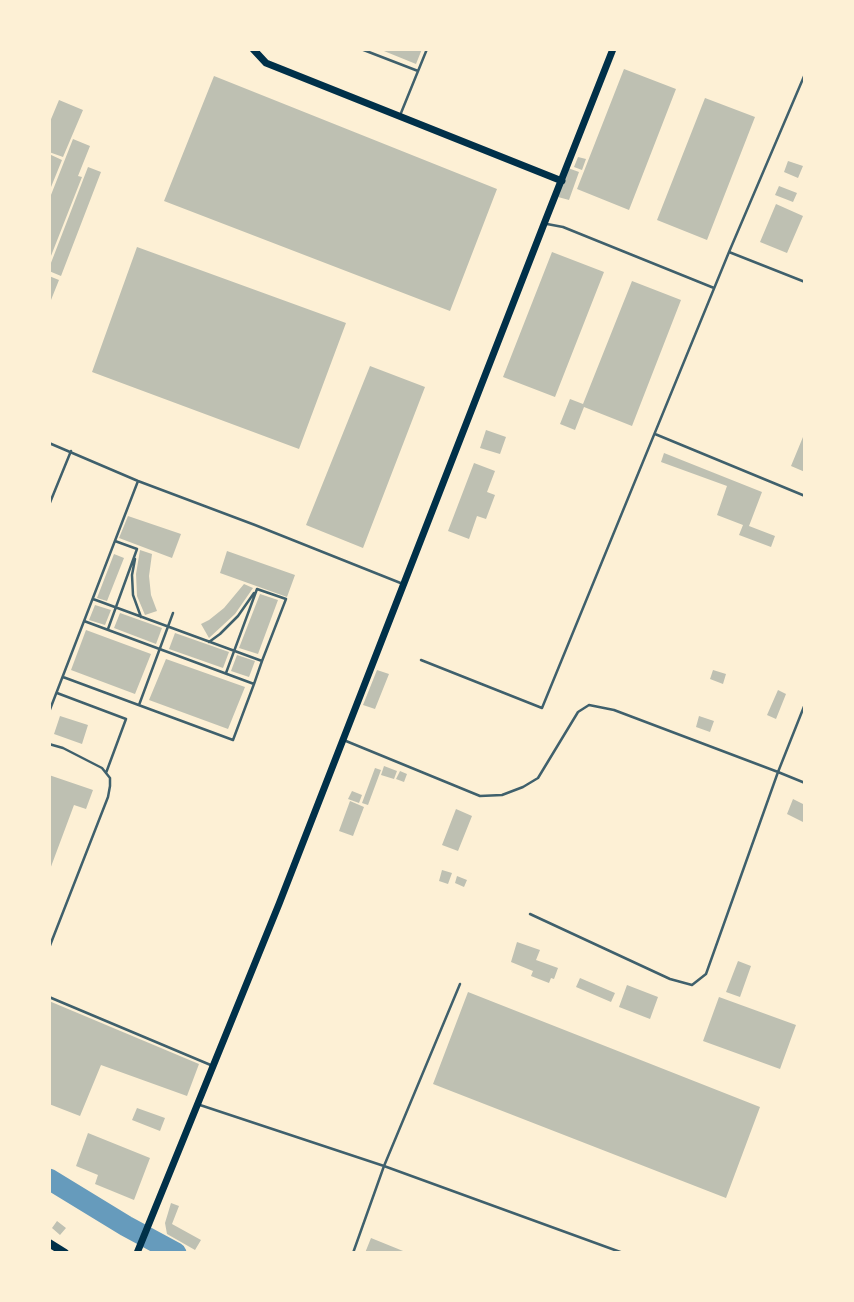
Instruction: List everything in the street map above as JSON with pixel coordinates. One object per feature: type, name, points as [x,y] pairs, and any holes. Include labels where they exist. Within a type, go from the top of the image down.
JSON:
[{"type":"main road","points":[[253,49],[266,63],[562,181]]},
{"type":"main road","points":[[136,1253],[279,904],[613,49]]},
{"type":"main road","points":[[49,1243],[65,1253]]},
{"type":"lane","points":[[361,49],[418,71]]},
{"type":"lane","points":[[400,117],[427,49]]},
{"type":"lane","points":[[421,660],[542,708],[805,74]]},
{"type":"lane","points":[[544,224],[563,227],[715,288]]},
{"type":"lane","points":[[729,253],[805,282]]},
{"type":"lane","points":[[655,434],[805,496]]},
{"type":"lane","points":[[49,443],[138,481],[255,524],[404,584]]},
{"type":"lane","points":[[49,505],[71,451]]},
{"type":"lane","points":[[49,712],[138,481]]},
{"type":"lane","points":[[115,541],[137,549]]},
{"type":"lane","points":[[108,629],[137,549]]},
{"type":"lane","points":[[137,549],[132,575],[133,595],[141,617]]},
{"type":"lane","points":[[209,642],[238,616],[257,589]]},
{"type":"lane","points":[[226,673],[257,589]]},
{"type":"lane","points":[[63,677],[233,740],[286,599],[257,589]]},
{"type":"lane","points":[[93,599],[262,661]]},
{"type":"lane","points":[[139,705],[173,613]]},
{"type":"lane","points":[[84,621],[254,684]]},
{"type":"lane","points":[[57,693],[126,719],[106,773]]},
{"type":"lane","points":[[530,914],[670,979],[692,985],[706,974],[805,704]]},
{"type":"lane","points":[[343,740],[480,796],[502,795],[523,788],[538,778],[578,712],[589,705],[614,710],[805,783]]},
{"type":"lane","points":[[49,744],[102,768],[110,778],[108,797],[49,948]]},
{"type":"lane","points":[[353,1253],[384,1166],[460,984]]},
{"type":"lane","points":[[49,997],[213,1066]]},
{"type":"lane","points":[[197,1104],[384,1166],[623,1253]]},
{"type":"building","points":[[379,49],[422,49],[416,64]]},
{"type":"building","points":[[624,69],[676,89],[629,210],[577,189]]},
{"type":"building","points":[[214,76],[497,189],[450,311],[164,201]]},
{"type":"building","points":[[705,98],[755,117],[707,240],[657,220]]},
{"type":"building","points":[[59,100],[83,110],[63,157],[49,152],[49,124]]},
{"type":"building","points":[[73,139],[90,146],[78,176],[82,177],[49,261],[49,200]]},
{"type":"building","points":[[49,154],[62,160],[49,192]]},
{"type":"building","points":[[578,157],[586,159],[582,170],[574,167]]},
{"type":"building","points":[[788,161],[803,166],[798,178],[784,172]]},
{"type":"building","points":[[88,167],[101,172],[61,276],[49,271],[49,268]]},
{"type":"building","points":[[568,168],[579,172],[569,200],[558,197]]},
{"type":"building","points":[[779,186],[797,193],[793,202],[775,195]]},
{"type":"building","points":[[776,204],[803,216],[787,253],[760,242]]},
{"type":"building","points":[[137,247],[346,323],[299,449],[92,372]]},
{"type":"building","points":[[552,252],[604,272],[555,397],[503,377]]},
{"type":"building","points":[[49,276],[59,280],[49,305]]},
{"type":"building","points":[[632,281],[681,300],[632,426],[584,407],[575,430],[560,424],[570,399],[583,404]]},
{"type":"building","points":[[370,366],[425,387],[363,548],[306,525]]},
{"type":"building","points":[[486,430],[506,437],[500,454],[480,448]]},
{"type":"building","points":[[803,437],[805,438],[805,472],[791,466]]},
{"type":"building","points":[[664,453],[762,492],[749,526],[775,536],[771,547],[739,535],[743,525],[717,515],[727,486],[661,462]]},
{"type":"building","points":[[474,463],[495,471],[487,492],[495,495],[486,519],[477,516],[469,539],[448,531]]},
{"type":"building","points":[[128,516],[181,534],[172,558],[119,538]]},
{"type":"building","points":[[140,550],[152,554],[149,576],[151,595],[157,611],[145,615],[137,596],[136,574]]},
{"type":"building","points":[[227,551],[295,575],[287,597],[220,573]]},
{"type":"building","points":[[114,554],[124,558],[107,601],[97,598]]},
{"type":"building","points":[[244,584],[253,588],[235,614],[209,638],[201,624],[224,608]]},
{"type":"building","points":[[260,594],[278,600],[258,654],[239,648]]},
{"type":"building","points":[[95,605],[111,610],[105,625],[89,620]]},
{"type":"building","points":[[120,613],[162,628],[156,644],[114,628]]},
{"type":"building","points":[[86,630],[151,654],[135,694],[71,670]]},
{"type":"building","points":[[175,633],[229,652],[223,668],[169,649]]},
{"type":"building","points":[[237,655],[255,661],[249,677],[231,671]]},
{"type":"building","points":[[166,659],[245,687],[228,729],[149,700]]},
{"type":"building","points":[[377,670],[389,674],[375,709],[363,705]]},
{"type":"building","points":[[713,670],[726,674],[723,684],[710,679]]},
{"type":"building","points":[[778,690],[786,694],[776,719],[767,715]]},
{"type":"building","points":[[60,716],[88,725],[82,744],[54,734]]},
{"type":"building","points":[[699,716],[714,721],[710,732],[696,727]]},
{"type":"building","points":[[384,766],[397,771],[394,779],[381,775]]},
{"type":"building","points":[[375,768],[381,770],[368,805],[362,803]]},
{"type":"building","points":[[400,771],[407,774],[404,782],[396,779]]},
{"type":"building","points":[[49,775],[93,790],[86,809],[74,805],[49,872]]},
{"type":"building","points":[[352,791],[362,795],[359,803],[348,799]]},
{"type":"building","points":[[793,799],[805,805],[803,822],[787,814]]},
{"type":"building","points":[[350,801],[364,807],[353,836],[339,831]]},
{"type":"building","points":[[456,809],[472,816],[458,851],[442,845]]},
{"type":"building","points":[[442,870],[452,873],[448,884],[439,881]]},
{"type":"building","points":[[457,876],[467,880],[464,887],[455,883]]},
{"type":"building","points":[[517,942],[540,950],[536,960],[558,968],[554,979],[551,978],[549,983],[531,976],[533,971],[511,962]]},
{"type":"building","points":[[738,961],[751,966],[740,997],[726,992]]},
{"type":"building","points":[[580,978],[615,993],[611,1002],[576,987]]},
{"type":"building","points":[[627,985],[658,997],[650,1019],[619,1007]]},
{"type":"building","points":[[468,992],[760,1107],[726,1198],[433,1084]]},
{"type":"building","points":[[719,997],[796,1025],[780,1069],[703,1041]]},
{"type":"building","points":[[49,1001],[199,1064],[187,1096],[101,1065],[80,1116],[49,1104]]},
{"type":"building","points":[[137,1108],[165,1118],[160,1131],[132,1120]]},
{"type":"building","points":[[88,1133],[150,1158],[134,1200],[95,1184],[98,1175],[76,1166]]},
{"type":"building","points":[[171,1203],[179,1206],[172,1224],[201,1240],[195,1250],[167,1234],[165,1223]]},
{"type":"building","points":[[57,1221],[66,1228],[60,1235],[52,1228]]},
{"type":"building","points":[[371,1238],[408,1253],[365,1253]]},
{"type":"waterway","points":[[49,1179],[176,1253]]}]
